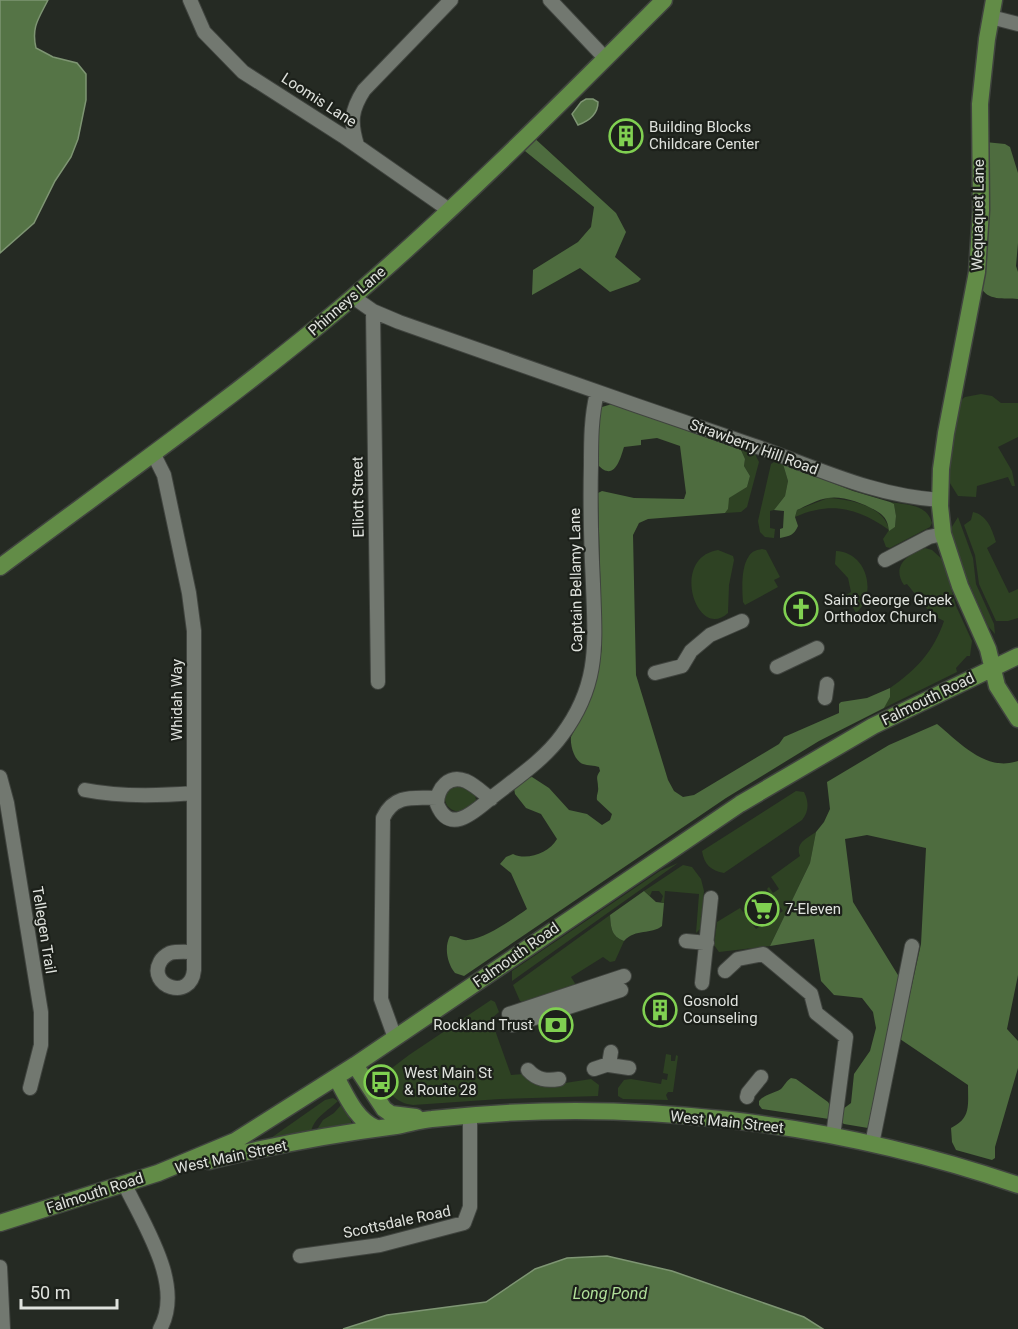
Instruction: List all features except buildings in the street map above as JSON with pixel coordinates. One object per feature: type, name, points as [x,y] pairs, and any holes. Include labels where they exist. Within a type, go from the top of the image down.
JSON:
[{"type":"main road","name":"Phinneys Lane","points":[[0,567],[284,354],[353,297],[449,210],[664,0]]},
{"type":"main road","name":"Wequaquet Lane","points":[[940,500],[946,432],[977,272],[981,210],[979,114],[981,84],[993,8]]},
{"type":"main road","points":[[940,500],[943,534],[960,586],[988,650],[997,686],[1018,719]]},
{"type":"main road","name":"Falmouth Road","points":[[0,1223],[158,1173],[235,1141],[356,1065],[740,804],[873,726],[1018,656]]},
{"type":"main road","name":"West Main Street","points":[[356,1065],[384,1109],[400,1116],[429,1119]]},
{"type":"main road","points":[[336,1077],[360,1117],[368,1125],[376,1128]]},
{"type":"main road","name":"West Main Street","points":[[158,1173],[245,1153],[429,1119],[540,1112],[607,1112],[660,1114],[745,1122],[834,1136],[953,1164],[1018,1185]]},
{"type":"street","name":"Loomis Lane","points":[[190,0],[204,32],[243,72],[357,145],[449,210]]},
{"type":"street","points":[[357,145],[351,121],[364,90],[451,0]]},
{"type":"street","points":[[550,0],[605,58]]},
{"type":"street","points":[[993,8],[1018,24]]},
{"type":"street","name":"Strawberry Hill Road","points":[[353,297],[373,311],[597,393],[769,451],[866,488],[903,496],[940,500]]},
{"type":"street","name":"Elliott Street","points":[[373,311],[378,682]]},
{"type":"street","name":"Captain Bellamy Lane","points":[[437,798],[441,812],[447,817],[455,820],[467,818],[556,744],[583,701],[591,674],[595,647],[591,525],[592,430],[597,393]]},
{"type":"street","name":"Whidah Way","points":[[153,453],[164,475],[193,619],[194,952]]},
{"type":"street","points":[[885,560],[929,537],[943,534]]},
{"type":"street","points":[[655,673],[682,666],[691,651],[710,635],[742,621]]},
{"type":"street","points":[[777,667],[817,648]]},
{"type":"street","name":"Tellegen Trail","points":[[0,777],[10,822],[41,1011],[41,1045],[30,1088]]},
{"type":"street","points":[[394,1038],[381,999],[383,819],[388,807],[398,801],[410,798],[437,798],[443,785],[458,779],[469,783],[491,799]]},
{"type":"street","points":[[85,790],[106,795],[194,793]]},
{"type":"street","points":[[702,983],[711,898]]},
{"type":"street","points":[[687,941],[707,943]]},
{"type":"street","points":[[872,1144],[912,946]]},
{"type":"street","points":[[725,971],[738,959],[764,954],[811,994],[816,1013],[846,1037],[834,1136]]},
{"type":"street","points":[[511,1020],[622,983]]},
{"type":"street","points":[[594,1069],[609,1064],[610,1058],[629,1068]]},
{"type":"street","points":[[528,1070],[533,1076],[542,1079],[559,1079]]},
{"type":"street","points":[[747,1097],[762,1077]]},
{"type":"street","name":"Scottsdale Road","points":[[300,1256],[380,1245],[460,1226],[464,1223],[470,1208],[470,1116]]},
{"type":"street","points":[[124,1183],[166,1275],[168,1305],[160,1329]]},
{"type":"street","points":[[0,1267],[3,1329]]},
{"type":"shaded area","points":[[531,135],[616,213],[626,232],[615,257],[641,279],[638,282],[610,292],[580,268],[532,295],[533,270],[578,242],[591,227],[594,207],[520,147]]},
{"type":"shaded area","points":[[985,142],[1005,144],[1010,147],[1018,173],[1016,266],[1018,299],[992,297],[987,295],[981,287]]},
{"type":"shaded area","points":[[981,394],[992,396],[1001,403],[1018,403],[1018,437],[998,447],[1012,471],[1015,486],[1012,486],[1008,477],[977,486],[976,497],[958,496],[948,480],[948,465],[959,402],[965,397]]},
{"type":"shaded area","points":[[612,404],[741,450],[745,459],[744,466],[750,476],[747,487],[729,498],[728,509],[725,513],[648,519],[639,523],[633,535],[636,675],[668,780],[674,791],[683,797],[694,795],[779,744],[784,737],[839,713],[841,702],[867,698],[890,688],[890,697],[884,708],[819,741],[726,798],[464,976],[455,973],[448,960],[447,945],[450,936],[466,940],[475,939],[527,909],[511,873],[500,864],[506,857],[513,854],[525,857],[543,852],[557,839],[541,814],[526,808],[515,794],[514,788],[532,777],[549,788],[569,810],[587,814],[602,825],[610,820],[612,814],[597,800],[599,767],[585,765],[577,760],[571,740],[594,682],[602,647],[598,493],[602,491],[634,498],[684,499],[686,493],[680,446],[657,438],[641,440],[641,445],[624,447],[616,467],[612,470],[604,470],[598,465],[598,411]]},
{"type":"shaded area","points":[[741,450],[755,454],[759,462],[747,507],[741,512],[725,513],[728,509],[728,498],[747,487],[750,476],[744,466],[745,459]]},
{"type":"shaded area","points":[[774,462],[783,464],[788,481],[785,496],[774,510],[770,511],[770,528],[775,529],[774,538],[765,537],[760,532],[758,521],[771,464]]},
{"type":"shaded area","points":[[783,464],[894,504],[895,527],[889,531],[883,516],[863,504],[834,497],[816,501],[797,510],[795,517],[798,526],[795,531],[791,535],[780,538],[784,511],[774,510],[785,496],[788,481]]},
{"type":"shaded area","points":[[828,498],[865,505],[881,515],[889,530],[866,516],[844,509],[821,509],[795,517],[797,510]]},
{"type":"shaded area","points":[[890,502],[921,509],[926,512],[932,523],[930,527],[890,548],[886,547],[883,539],[889,530],[895,527],[896,516],[894,504]]},
{"type":"shaded area","points":[[973,512],[982,516],[991,528],[996,542],[987,548],[1009,593],[1018,589],[1018,618],[996,621],[979,584],[975,555],[964,525],[971,520]]},
{"type":"shaded area","points":[[958,517],[973,558],[976,584],[994,624],[995,634],[988,626],[957,556],[950,530]]},
{"type":"shaded area","points":[[925,548],[932,550],[943,560],[956,606],[972,641],[970,656],[967,656],[956,668],[957,672],[884,708],[890,688],[908,675],[923,659],[935,642],[944,621],[932,615],[900,578],[900,567],[907,557]]},
{"type":"shaded area","points":[[718,550],[733,556],[734,560],[729,585],[728,613],[717,619],[706,617],[698,608],[691,581],[695,567],[703,556]]},
{"type":"shaded area","points":[[756,550],[766,550],[780,577],[774,580],[778,587],[745,605],[742,591],[746,561]]},
{"type":"shaded area","points":[[836,551],[847,553],[855,558],[866,575],[867,595],[863,605],[856,613],[846,595],[851,592],[848,578],[835,564]]},
{"type":"shaded area","points":[[937,724],[964,747],[984,759],[995,763],[1018,761],[1018,975],[1007,1029],[1018,1041],[1018,1068],[995,1147],[995,1158],[992,1160],[956,1150],[952,1142],[951,1128],[962,1120],[967,1111],[968,1085],[900,1039],[921,944],[926,848],[867,835],[845,839],[853,902],[901,980],[871,1125],[868,1128],[841,1122],[843,1109],[851,1103],[854,1074],[870,1051],[876,1028],[873,1012],[862,998],[834,995],[821,981],[814,939],[770,946],[810,863],[816,832],[830,809],[827,782],[889,745]]},
{"type":"shaded area","points":[[454,786],[464,788],[475,795],[476,800],[470,808],[460,812],[447,806],[446,792]]},
{"type":"shaded area","points":[[796,791],[804,792],[807,799],[808,807],[802,820],[724,873],[715,871],[704,860],[702,851]]},
{"type":"shaded area","points":[[816,832],[810,863],[770,946],[719,952],[714,945],[717,922],[740,908],[756,929],[783,911],[767,889],[769,887],[773,893],[779,889],[771,877],[800,856],[800,845]]},
{"type":"shaded area","points":[[678,863],[512,981],[512,971],[660,871]]},
{"type":"shaded area","points":[[683,865],[692,867],[701,879],[704,891],[700,929],[696,933],[699,894],[665,891],[664,903],[661,902],[663,896],[659,891],[652,891],[650,896],[644,891]]},
{"type":"shaded area","points":[[644,891],[656,902],[664,903],[662,926],[658,929],[633,934],[624,941],[616,937],[612,931],[610,915]]},
{"type":"shaded area","points":[[610,915],[612,931],[616,937],[624,941],[615,961],[610,962],[603,957],[571,977],[576,985],[527,1004],[520,1001],[513,985]]},
{"type":"shaded area","points":[[491,1000],[495,1002],[499,1012],[491,1019],[511,1075],[523,1074],[552,1085],[591,1079],[599,1085],[598,1096],[413,1105],[402,1102],[392,1095],[384,1080],[384,1074]]},
{"type":"shaded area","points":[[666,1054],[671,1055],[671,1061],[675,1061],[676,1055],[678,1056],[673,1092],[668,1092],[666,1095],[668,1100],[623,1099],[618,1096],[618,1088],[624,1080],[661,1084],[662,1079],[667,1080],[668,1074],[663,1073]]},
{"type":"shaded area","points":[[791,1078],[796,1079],[828,1102],[831,1107],[829,1119],[762,1109],[759,1101],[781,1089]]},
{"type":"shaded area","points":[[333,1098],[338,1101],[318,1118],[311,1132],[271,1138],[325,1100]]},
{"type":"shaded area","points":[[341,1105],[351,1124],[316,1131],[323,1120]]},
{"type":"water","points":[[0,0],[48,0],[35,28],[36,48],[53,57],[77,63],[86,74],[86,100],[78,139],[71,157],[55,181],[34,223],[0,253]]},
{"type":"water","points":[[586,99],[598,102],[596,110],[589,119],[578,125],[572,114]]},
{"type":"water","name":"Long Pond","points":[[607,1256],[672,1271],[804,1317],[823,1329],[343,1329],[387,1315],[486,1302],[535,1269],[567,1258]]},
{"type":"place","name":"Building Blocks Childcare Center","points":[[626,136]]},
{"type":"place","name":"Saint George Greek Orthodox Church","points":[[801,609]]},
{"type":"place","name":"7-Eleven","points":[[762,909]]},
{"type":"place","name":"Gosnold Counseling","points":[[660,1010]]},
{"type":"place","name":"Rockland Trust","points":[[556,1025]]},
{"type":"place","name":"West Main St & Route 28","points":[[381,1082]]}]
